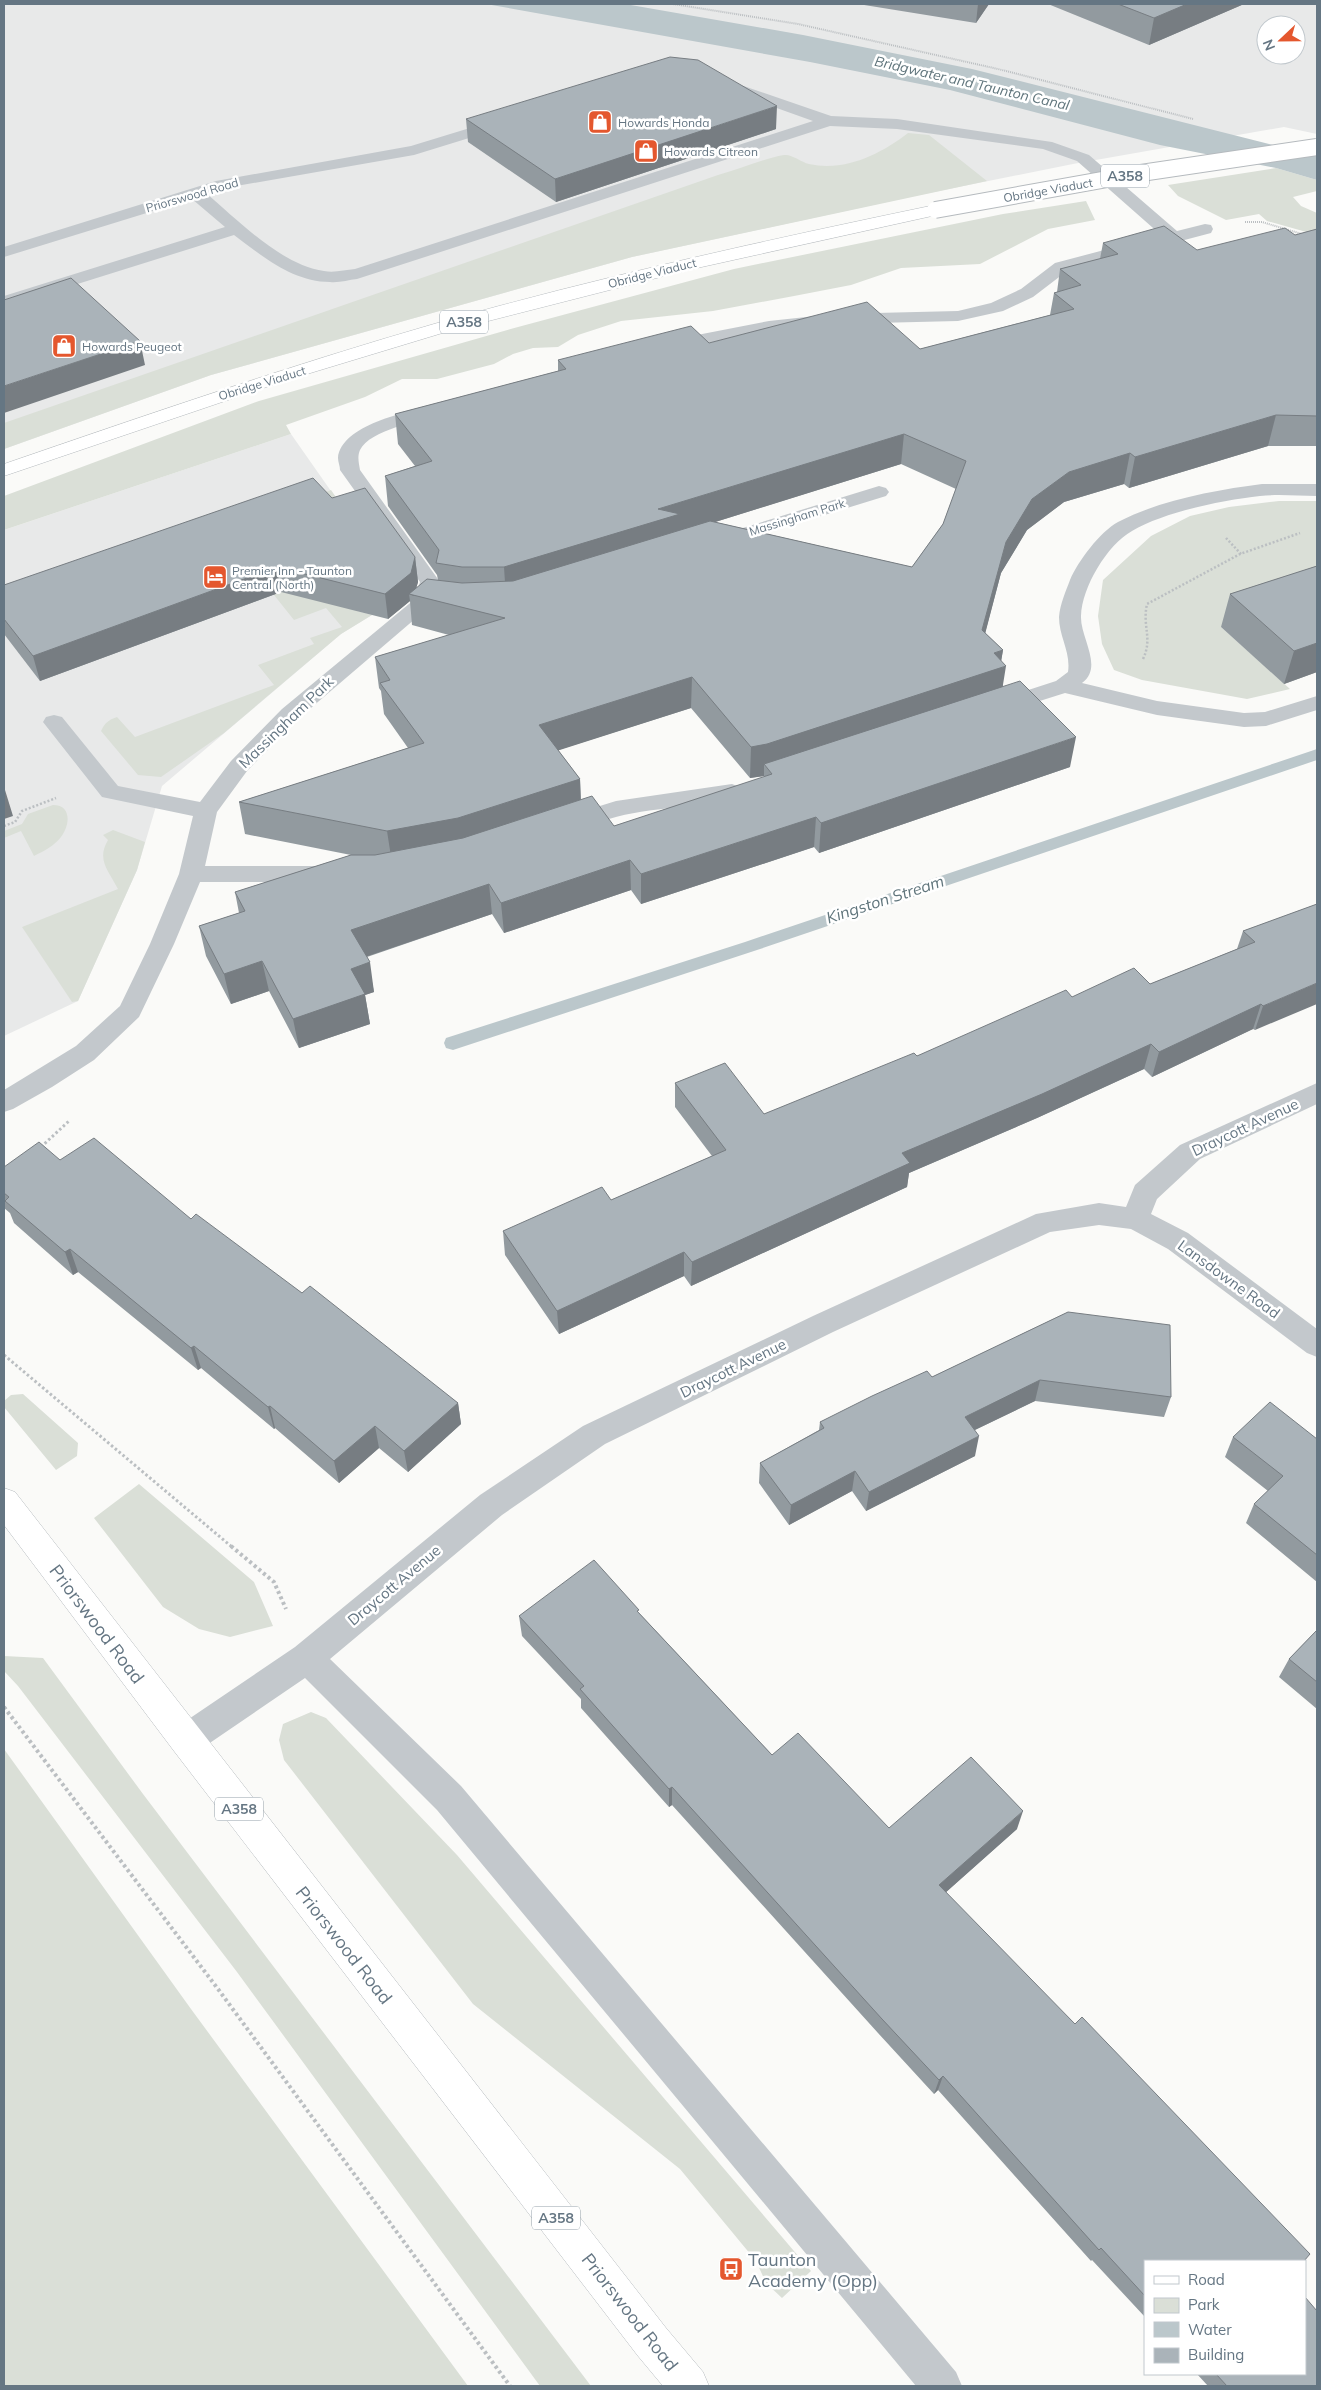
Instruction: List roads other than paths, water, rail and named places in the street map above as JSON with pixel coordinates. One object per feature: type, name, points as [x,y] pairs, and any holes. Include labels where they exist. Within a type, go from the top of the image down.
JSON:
[{"type":"main road","name":"Obridge Viaduct","points":[[4,470],[228,393],[442,328],[652,272],[794,239],[934,210],[1141,173],[1317,147]]},
{"type":"main road","name":"Priorswood Road","points":[[4,1501],[186,1740],[652,2342],[689,2386]]},
{"type":"street","points":[[710,80],[829,121],[897,124],[1046,145],[1083,158],[1131,198],[1174,238]]},
{"type":"street","name":"Priorswood Road","points":[[4,252],[222,184],[414,150],[517,118]]},
{"type":"street","points":[[194,192],[238,228],[297,271],[326,277],[357,274],[829,121]]},
{"type":"street","points":[[4,302],[238,228]]},
{"type":"street","points":[[648,350],[769,326],[834,320],[958,316],[997,307],[1028,293],[1060,267],[1205,229]]},
{"type":"street","name":"Massingham Park","points":[[4,1102],[44,1080],[85,1053],[130,1011],[162,944],[191,874],[206,811],[239,766],[290,714],[435,602],[430,582],[350,470],[348,458],[352,446],[375,429],[456,404]]},
{"type":"street","points":[[979,714],[1064,686],[1079,675],[1082,659],[1074,641],[1070,617],[1076,594],[1086,568],[1100,550],[1124,527],[1151,516],[1212,497],[1262,490],[1317,490]]},
{"type":"street","name":"Massingham Park","points":[[695,549],[878,492]]},
{"type":"street","points":[[1064,686],[1157,708],[1244,720],[1266,719],[1317,703]]},
{"type":"street","points":[[54,722],[110,792],[206,811]]},
{"type":"street","points":[[552,828],[616,809],[708,797],[752,788]]},
{"type":"street","points":[[191,874],[350,874]]},
{"type":"street","name":"Draycott Avenue","points":[[186,1740],[307,1658],[491,1504],[594,1435],[822,1324],[1046,1222],[1099,1214],[1136,1219],[1145,1193],[1190,1152],[1317,1093]]},
{"type":"street","name":"Lansdowne Road","points":[[1136,1219],[1178,1240],[1317,1344]]},
{"type":"street","points":[[307,1658],[449,1798],[942,2386]]},
{"type":"water","name":"Bridgwater and Taunton Canal","points":[[486,4],[625,4],[803,35],[972,69],[1317,156],[1317,180],[1276,168],[1160,145],[950,90],[810,62]]},
{"type":"waterway","name":"Kingston Stream","points":[[453,1043],[751,946],[1317,754]]},
{"type":"place","name":"Howards Honda","points":[[600,122]]},
{"type":"place","name":"Howards Citreon","points":[[646,151]]},
{"type":"place","name":"Howards Peugeot","points":[[64,346]]},
{"type":"place","name":"Premier Inn - Taunton Central (North)","points":[[215,577]]},
{"type":"place","name":"Taunton Academy (Opp)","points":[[731,2269]]}]
